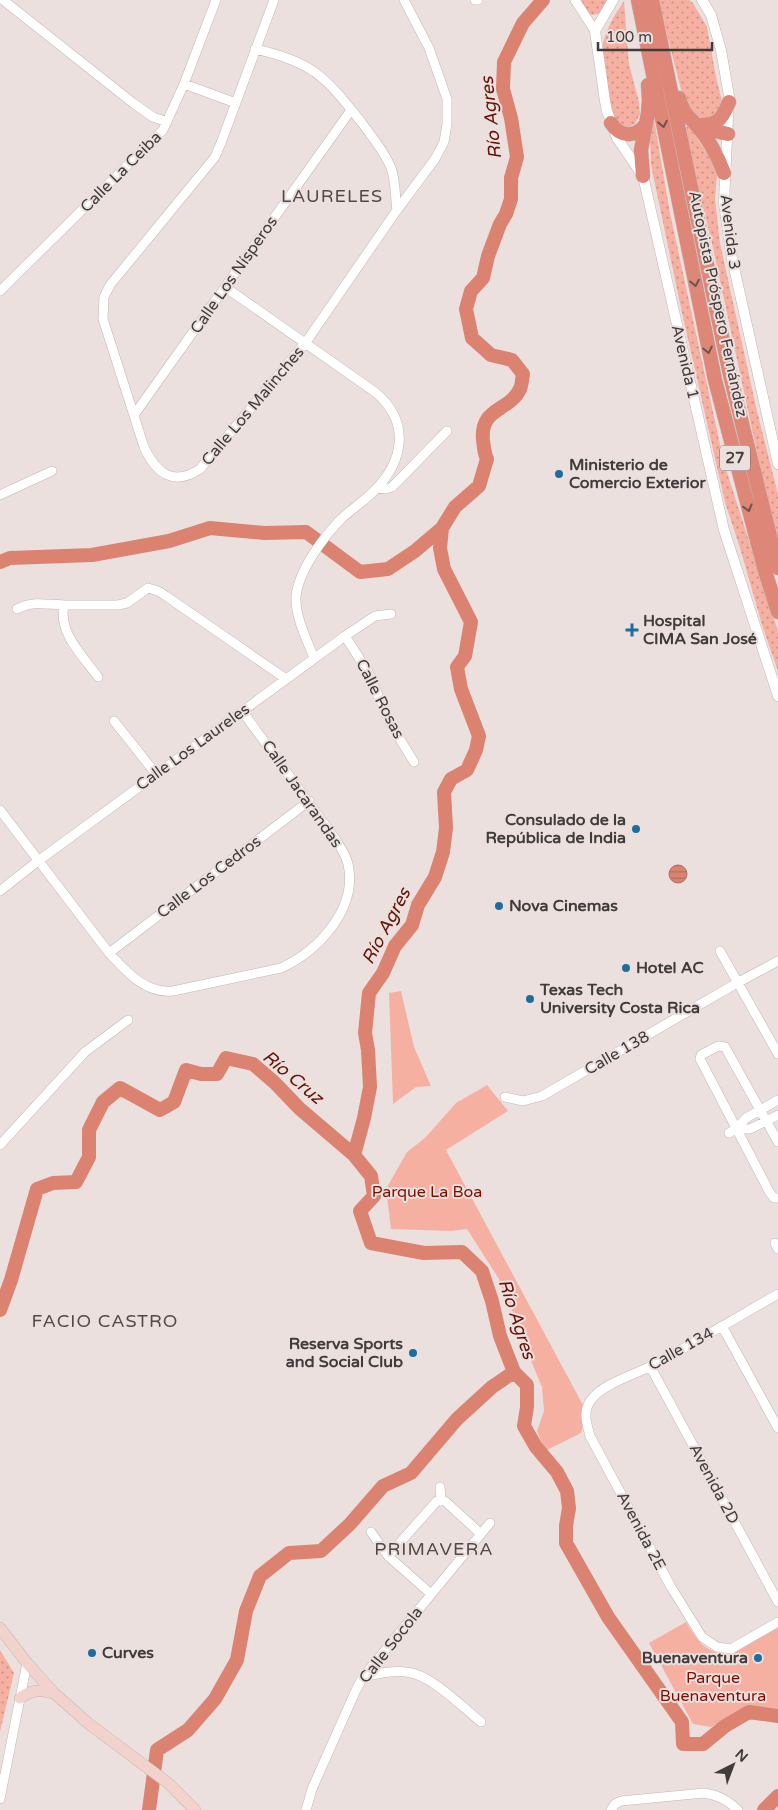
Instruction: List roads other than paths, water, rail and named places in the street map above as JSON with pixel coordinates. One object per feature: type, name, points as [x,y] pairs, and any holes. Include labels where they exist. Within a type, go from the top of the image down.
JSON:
[{"type":"highway","name":"Autopista Próspero Fernández","points":[[653,4],[730,375],[778,568]]},
{"type":"highway","points":[[640,8],[643,60],[649,100],[640,150],[643,176]]},
{"type":"highway","name":"Autopista Próspero Fernández","points":[[640,8],[715,380],[765,571],[778,612]]},
{"type":"highway","points":[[658,25],[682,110],[697,125],[717,156],[724,173]]},
{"type":"highway","points":[[697,125],[706,126],[717,122],[725,112],[729,102]]},
{"type":"highway","points":[[611,123],[614,128],[625,134],[636,133],[645,125]]},
{"type":"highway","points":[[697,125],[728,134]]},
{"type":"main road","points":[[0,1628],[54,1694],[89,1724],[168,1783],[196,1810]]},
{"type":"main road","points":[[20,1698],[32,1691],[47,1691],[54,1694]]},
{"type":"street","points":[[3,0],[133,103],[153,117],[167,122]]},
{"type":"street","name":"Calle La Ceiba","points":[[0,291],[164,130],[216,0]]},
{"type":"street","name":"Calle Los Malinches","points":[[274,0],[214,157],[110,285],[104,297],[103,318],[150,461],[159,470],[180,478],[191,475],[200,469],[306,342],[396,210],[435,159],[444,142],[448,124],[447,99],[429,48],[404,0]]},
{"type":"street","points":[[595,31],[613,0]]},
{"type":"street","name":"Avenida 3","points":[[702,0],[711,15],[721,50],[729,102],[724,203],[731,254],[778,464]]},
{"type":"street","points":[[580,7],[604,14]]},
{"type":"street","points":[[580,7],[595,31]]},
{"type":"street","name":"Avenida 1","points":[[595,31],[605,101],[611,123],[617,138],[643,176],[724,530],[778,696]]},
{"type":"street","points":[[255,48],[297,61],[316,72],[334,88],[375,140],[391,169],[396,210]]},
{"type":"street","points":[[184,84],[236,103]]},
{"type":"street","name":"Calle Los Nísperos","points":[[134,415],[351,110]]},
{"type":"street","points":[[225,287],[370,387],[384,400],[393,412],[400,432],[399,449],[392,467],[377,488],[342,519],[326,538],[303,574],[296,599],[302,626],[314,658]]},
{"type":"street","points":[[377,488],[392,488],[447,431]]},
{"type":"street","points":[[0,495],[52,471]]},
{"type":"street","points":[[17,609],[33,604],[118,605],[132,600],[148,588],[158,591],[184,608],[286,679]]},
{"type":"street","points":[[64,605],[63,624],[68,636],[98,677]]},
{"type":"street","name":"Calle Los Laureles","points":[[0,891],[344,636],[375,616],[390,614]]},
{"type":"street","name":"Calle Rosas","points":[[344,636],[368,672],[390,723],[414,762]]},
{"type":"street","name":"Calle Jacarandas","points":[[0,810],[109,953],[139,982],[168,992],[281,968],[305,954],[322,940],[336,920],[347,894],[348,864],[344,854],[309,801],[242,711]]},
{"type":"street","points":[[114,721],[156,774]]},
{"type":"street","name":"Calle Los Cedros","points":[[109,953],[309,801]]},
{"type":"street","points":[[720,952],[777,1051]]},
{"type":"street","name":"Calle 138","points":[[505,1097],[523,1101],[542,1096],[778,961]]},
{"type":"street","points":[[0,1145],[85,1052],[128,1020]]},
{"type":"street","points":[[778,1142],[725,1047],[718,1046],[701,1055],[700,1059],[732,1131],[770,1194],[774,1198],[778,1198]]},
{"type":"street","points":[[732,1131],[746,1118],[778,1100]]},
{"type":"street","points":[[732,1131],[750,1128],[778,1115]]},
{"type":"street","name":"Calle 134","points":[[588,1405],[602,1390],[650,1366],[778,1294]]},
{"type":"street","points":[[722,1326],[778,1428]]},
{"type":"street","name":"Avenida 2D","points":[[650,1366],[778,1602]]},
{"type":"street","name":"Avenida 2E","points":[[588,1405],[585,1417],[590,1436],[671,1587],[702,1637],[717,1647],[731,1649],[778,1622]]},
{"type":"street","points":[[440,1487],[441,1499]]},
{"type":"street","points":[[441,1499],[481,1534]]},
{"type":"street","points":[[388,1556],[437,1501],[441,1499]]},
{"type":"street","name":"Calle Socola","points":[[306,1810],[312,1789],[363,1677],[490,1523]]},
{"type":"street","points":[[371,1532],[388,1556],[431,1594]]},
{"type":"street","points":[[0,1799],[27,1663]]},
{"type":"street","points":[[363,1677],[407,1672],[420,1676],[447,1694],[481,1722]]},
{"type":"street","points":[[611,1810],[615,1804],[621,1801],[704,1793],[715,1795],[729,1802],[738,1810]]},
{"type":"waterway","name":"Río Agres","points":[[543,0],[523,23],[504,62],[503,89],[511,118],[517,157],[511,178],[511,199],[488,256],[483,278],[471,291],[466,309],[472,338],[491,355],[512,360],[523,374],[522,384],[515,396],[490,415],[486,421],[483,429],[483,440],[487,459],[479,486],[455,507],[442,528],[440,548],[444,569],[471,622],[465,656],[457,667],[461,689],[479,736],[476,750],[467,770],[451,779],[444,792],[446,828],[443,852],[435,877],[418,905],[412,925],[395,946],[383,973],[369,993],[365,1033],[370,1087],[354,1155],[371,1176],[374,1196],[360,1211],[371,1243],[424,1253],[462,1252],[482,1271],[492,1301],[500,1336],[514,1372],[527,1385],[527,1407],[524,1426],[536,1447],[557,1472],[567,1491],[569,1508],[566,1543],[608,1617],[682,1722],[683,1744],[703,1744],[725,1726],[749,1712],[778,1716]]},
{"type":"waterway","points":[[0,562],[10,558],[92,555],[169,541],[210,528],[265,533],[306,532],[360,572],[388,569],[415,551],[442,528]]},
{"type":"waterway","name":"Río Cruz","points":[[0,1310],[11,1280],[37,1189],[53,1183],[76,1182],[89,1157],[89,1130],[103,1102],[120,1088],[160,1110],[174,1102],[186,1070],[201,1074],[217,1074],[226,1058],[253,1064],[300,1109],[354,1155]]},
{"type":"waterway","points":[[149,1810],[157,1750],[188,1730],[215,1699],[237,1660],[246,1611],[260,1576],[289,1553],[321,1551],[350,1524],[383,1486],[411,1473],[457,1419],[492,1387],[514,1372]]},
{"type":"waterway","name":"Río Agres","points":[[764,1810],[778,1796]]},
{"type":"place","name":"Ministerio de Comercio Exterior","points":[[559,474]]},
{"type":"place","name":"Hospital CIMA San José","points":[[632,630]]},
{"type":"place","name":"Consulado de la República de India","points":[[636,829]]},
{"type":"place","name":"Nova Cinemas","points":[[499,906]]},
{"type":"place","name":"Hotel AC","points":[[626,968]]},
{"type":"place","name":"Texas Tech University Costa Rica","points":[[530,999]]},
{"type":"place","name":"Reserva Sports and Social Club","points":[[413,1353]]},
{"type":"place","name":"Curves","points":[[92,1653]]},
{"type":"place","name":"Buenaventura","points":[[758,1658]]},
{"type":"district","name":"LAURELES","points":[[332,196]]},
{"type":"district","name":"FACIO CASTRO","points":[[105,1321]]},
{"type":"district","name":"PRIMAVERA","points":[[434,1549]]},
{"type":"park label","name":"Parque La Boa","points":[[427,1192]]},
{"type":"park label","name":"Parque Buenaventura","points":[[713,1687]]}]
